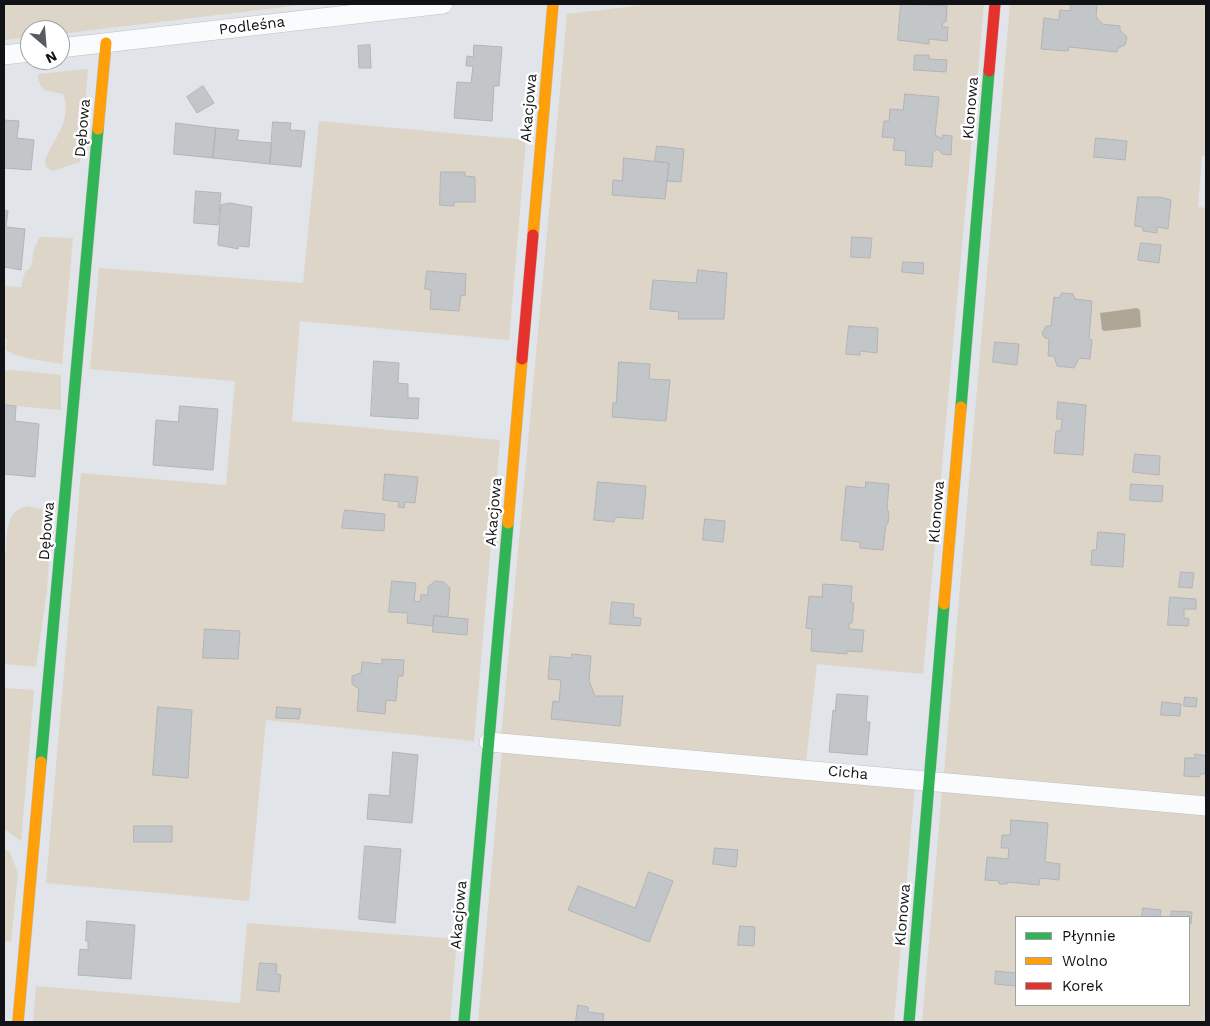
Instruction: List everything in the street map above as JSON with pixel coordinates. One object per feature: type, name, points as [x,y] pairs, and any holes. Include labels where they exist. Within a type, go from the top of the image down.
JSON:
[{"type":"street","name":"Podleśna","points":[[70,47],[444,4]]},
{"type":"street","name":"Akacjowa","points":[[464,1022],[553,4]]},
{"type":"street","name":"Klonowa","points":[[909,1022],[995,4]]},
{"type":"street","name":"Dębowa","points":[[18,1022],[106,43]]},
{"type":"street","points":[[4,55],[20,53]]},
{"type":"street","name":"Cicha","points":[[489,742],[1206,806]]},
{"type":"shaded area","points":[[4,4],[309,4],[70,33],[70,20],[20,20],[20,38],[4,40]]},
{"type":"shaded area","points":[[652,4],[984,4],[923,674],[817,664],[806,762],[501,738],[567,14]]},
{"type":"shaded area","points":[[1010,4],[1206,4],[1206,156],[1202,156],[1198,207],[1206,208],[1206,798],[944,773]]},
{"type":"shaded area","points":[[88,69],[80,162],[53,171],[46,167],[45,160],[64,121],[65,103],[63,94],[44,90],[38,81],[38,74]]},
{"type":"shaded area","points":[[319,121],[526,140],[509,340],[300,321],[292,421],[500,440],[474,741],[266,720],[249,901],[46,883],[81,473],[226,485],[235,381],[90,369],[99,268],[303,283]]},
{"type":"shaded area","points":[[40,237],[73,238],[62,364],[15,355],[6,350],[7,338],[4,338],[4,286],[21,287],[25,272],[31,267],[34,249]]},
{"type":"shaded area","points":[[1137,308],[1140,310],[1141,327],[1102,330],[1100,313]]},
{"type":"shaded area","points":[[12,370],[61,375],[61,410],[4,405],[4,371]]},
{"type":"shaded area","points":[[27,506],[52,512],[47,590],[36,667],[4,664],[4,562],[9,521],[19,510]]},
{"type":"shaded area","points":[[4,688],[34,690],[21,841],[4,829]]},
{"type":"shaded area","points":[[502,751],[915,786],[894,1022],[478,1022]]},
{"type":"shaded area","points":[[942,791],[1206,812],[1206,1022],[922,1022]]},
{"type":"shaded area","points":[[4,849],[9,851],[18,873],[11,942],[4,941]]},
{"type":"shaded area","points":[[247,923],[457,939],[450,1022],[33,1022],[36,986],[240,1003]]},
{"type":"building","points":[[901,4],[947,6],[946,22],[943,22],[942,27],[948,27],[947,41],[929,39],[929,44],[898,40]]},
{"type":"building","points":[[1071,4],[1097,4],[1096,17],[1102,24],[1120,26],[1120,30],[1127,37],[1125,45],[1118,48],[1117,52],[1069,47],[1068,51],[1041,49],[1044,18],[1059,20],[1060,10],[1070,11]]},
{"type":"building","points":[[370,45],[371,68],[359,68],[358,46]]},
{"type":"building","points":[[474,45],[502,47],[499,86],[494,86],[492,121],[454,118],[457,82],[471,83],[473,66],[466,66],[467,56],[473,57]]},
{"type":"building","points":[[915,55],[929,55],[929,59],[947,60],[946,72],[914,70]]},
{"type":"building","points":[[203,86],[214,103],[197,113],[187,97]]},
{"type":"building","points":[[905,94],[939,97],[935,135],[942,139],[943,135],[952,136],[951,155],[942,154],[938,149],[933,152],[932,167],[905,165],[906,151],[893,150],[895,138],[882,137],[884,121],[889,121],[890,109],[903,110]]},
{"type":"building","points":[[4,120],[19,121],[17,138],[34,140],[31,170],[4,168]]},
{"type":"building","points":[[273,122],[291,123],[290,130],[305,131],[301,167],[270,164]]},
{"type":"building","points":[[176,123],[216,128],[213,158],[174,154]]},
{"type":"building","points":[[216,128],[239,130],[237,140],[272,143],[270,164],[213,158]]},
{"type":"building","points":[[1096,138],[1127,141],[1125,160],[1094,157]]},
{"type":"building","points":[[657,146],[684,149],[681,182],[667,181],[669,163],[655,161]]},
{"type":"building","points":[[624,158],[669,163],[665,199],[612,195],[613,180],[622,181]]},
{"type":"building","points":[[441,172],[465,172],[465,176],[475,177],[475,202],[454,202],[454,206],[440,205]]},
{"type":"building","points":[[196,191],[221,193],[218,225],[194,223]]},
{"type":"building","points":[[1138,197],[1160,197],[1171,200],[1168,229],[1157,227],[1157,233],[1143,231],[1143,227],[1135,226]]},
{"type":"building","points":[[230,203],[252,207],[249,247],[238,246],[238,249],[218,245],[221,205]]},
{"type":"building","points":[[4,210],[8,211],[6,227],[25,229],[21,270],[4,267]]},
{"type":"building","points":[[852,237],[872,238],[870,258],[851,257]]},
{"type":"building","points":[[1141,243],[1161,245],[1159,263],[1138,260]]},
{"type":"building","points":[[903,262],[924,263],[923,274],[902,272]]},
{"type":"building","points":[[698,270],[727,273],[724,319],[678,319],[679,312],[650,309],[653,280],[696,283]]},
{"type":"building","points":[[427,271],[466,274],[465,296],[461,295],[459,311],[430,309],[431,290],[425,289]]},
{"type":"building","points":[[1062,293],[1073,294],[1075,299],[1092,301],[1089,339],[1092,340],[1090,359],[1079,358],[1074,368],[1057,366],[1054,356],[1048,356],[1049,339],[1045,338],[1042,334],[1046,326],[1051,326],[1054,297],[1059,298]]},
{"type":"building","points":[[849,326],[878,328],[877,353],[860,351],[860,355],[846,354]]},
{"type":"building","points":[[995,342],[1019,344],[1017,365],[993,362]]},
{"type":"building","points":[[374,361],[399,363],[398,383],[408,384],[408,398],[419,398],[418,419],[371,416]]},
{"type":"building","points":[[619,362],[650,364],[649,379],[670,380],[666,421],[612,417],[613,403],[616,403]]},
{"type":"building","points":[[1058,402],[1086,405],[1083,455],[1054,453],[1056,431],[1061,431],[1062,419],[1057,419]]},
{"type":"building","points":[[4,405],[16,406],[15,421],[39,424],[35,477],[4,474]]},
{"type":"building","points":[[180,406],[218,409],[213,470],[153,465],[156,420],[178,422]]},
{"type":"building","points":[[1135,454],[1160,456],[1159,475],[1133,472]]},
{"type":"building","points":[[385,474],[418,477],[415,503],[405,502],[404,508],[398,507],[399,502],[383,500]]},
{"type":"building","points":[[598,482],[646,486],[643,519],[615,517],[614,522],[594,520]]},
{"type":"building","points":[[866,482],[889,484],[888,523],[886,525],[883,550],[860,548],[860,542],[841,540],[846,486],[865,488]]},
{"type":"building","points":[[1131,484],[1163,486],[1162,502],[1130,500]]},
{"type":"building","points":[[345,510],[385,514],[384,531],[342,528]]},
{"type":"building","points":[[705,519],[725,521],[723,542],[703,540]]},
{"type":"building","points":[[1098,532],[1125,534],[1123,567],[1091,565],[1092,550],[1096,550]]},
{"type":"building","points":[[1181,572],[1194,573],[1192,588],[1179,587]]},
{"type":"building","points":[[392,581],[416,583],[414,601],[420,602],[421,595],[428,595],[428,587],[435,581],[444,582],[450,588],[448,617],[434,615],[433,626],[407,623],[408,613],[389,612]]},
{"type":"building","points":[[823,584],[852,586],[851,603],[854,603],[852,623],[849,623],[849,629],[864,630],[862,652],[847,651],[847,654],[811,651],[812,629],[806,628],[809,596],[822,597]]},
{"type":"building","points":[[1170,597],[1196,599],[1196,609],[1184,609],[1184,618],[1189,619],[1188,626],[1168,625]]},
{"type":"building","points":[[612,602],[634,604],[633,617],[641,618],[640,626],[610,624]]},
{"type":"building","points":[[434,616],[468,619],[467,635],[433,632]]},
{"type":"building","points":[[205,629],[240,631],[238,659],[203,658]]},
{"type":"building","points":[[572,654],[591,656],[589,681],[595,696],[623,696],[620,726],[551,719],[553,701],[559,702],[561,680],[548,679],[550,656],[572,658]]},
{"type":"building","points":[[382,659],[404,660],[403,676],[398,676],[396,701],[386,700],[385,714],[357,711],[359,689],[352,684],[352,676],[361,673],[362,662],[382,664]]},
{"type":"building","points":[[837,694],[868,696],[866,722],[870,722],[867,755],[829,752],[833,710],[835,711]]},
{"type":"building","points":[[1185,697],[1197,698],[1196,707],[1184,706]]},
{"type":"building","points":[[1162,702],[1181,704],[1180,716],[1161,715]]},
{"type":"building","points":[[158,707],[192,710],[188,778],[153,775]]},
{"type":"building","points":[[277,707],[301,709],[299,719],[276,718]]},
{"type":"building","points":[[393,752],[418,755],[412,823],[367,819],[369,794],[389,796]]},
{"type":"building","points":[[1195,754],[1206,756],[1206,774],[1200,774],[1200,777],[1184,776],[1185,758],[1195,758]]},
{"type":"building","points":[[1011,820],[1048,823],[1045,862],[1060,864],[1059,880],[1040,878],[1039,885],[1007,882],[1007,884],[999,884],[999,881],[985,880],[987,857],[1008,859],[1009,848],[1001,848],[1002,835],[1010,835]]},
{"type":"building","points":[[134,826],[172,826],[172,842],[134,842]]},
{"type":"building","points":[[365,846],[401,849],[395,923],[359,919]]},
{"type":"building","points":[[715,848],[738,850],[736,867],[713,864]]},
{"type":"building","points":[[649,872],[673,881],[649,942],[568,910],[578,886],[635,908]]},
{"type":"building","points":[[1143,908],[1161,910],[1160,916],[1142,916]]},
{"type":"building","points":[[1172,911],[1192,912],[1191,924],[1190,916],[1171,916]]},
{"type":"building","points":[[87,921],[135,925],[131,979],[78,975],[80,949],[88,950],[88,941],[86,941]]},
{"type":"building","points":[[740,926],[755,927],[754,946],[738,945]]},
{"type":"building","points":[[260,963],[277,964],[276,974],[281,975],[279,992],[257,990]]},
{"type":"building","points":[[996,971],[1015,973],[1015,986],[995,984]]},
{"type":"building","points":[[578,1005],[588,1007],[588,1012],[604,1014],[603,1022],[576,1022]]},
{"type":"traffic: fast","points":[[961,407],[989,71]]},
{"type":"traffic: fast","points":[[41,762],[98,129]]},
{"type":"traffic: fast","points":[[464,1022],[508,523]]},
{"type":"traffic: fast","points":[[909,1022],[944,604]]},
{"type":"traffic: slow","points":[[533,235],[553,4]]},
{"type":"traffic: slow","points":[[98,129],[106,43]]},
{"type":"traffic: slow","points":[[508,523],[522,359]]},
{"type":"traffic: slow","points":[[944,604],[961,407]]},
{"type":"traffic: slow","points":[[18,1022],[41,762]]},
{"type":"traffic: jam","points":[[989,71],[995,4]]},
{"type":"traffic: jam","points":[[522,359],[533,235]]}]
